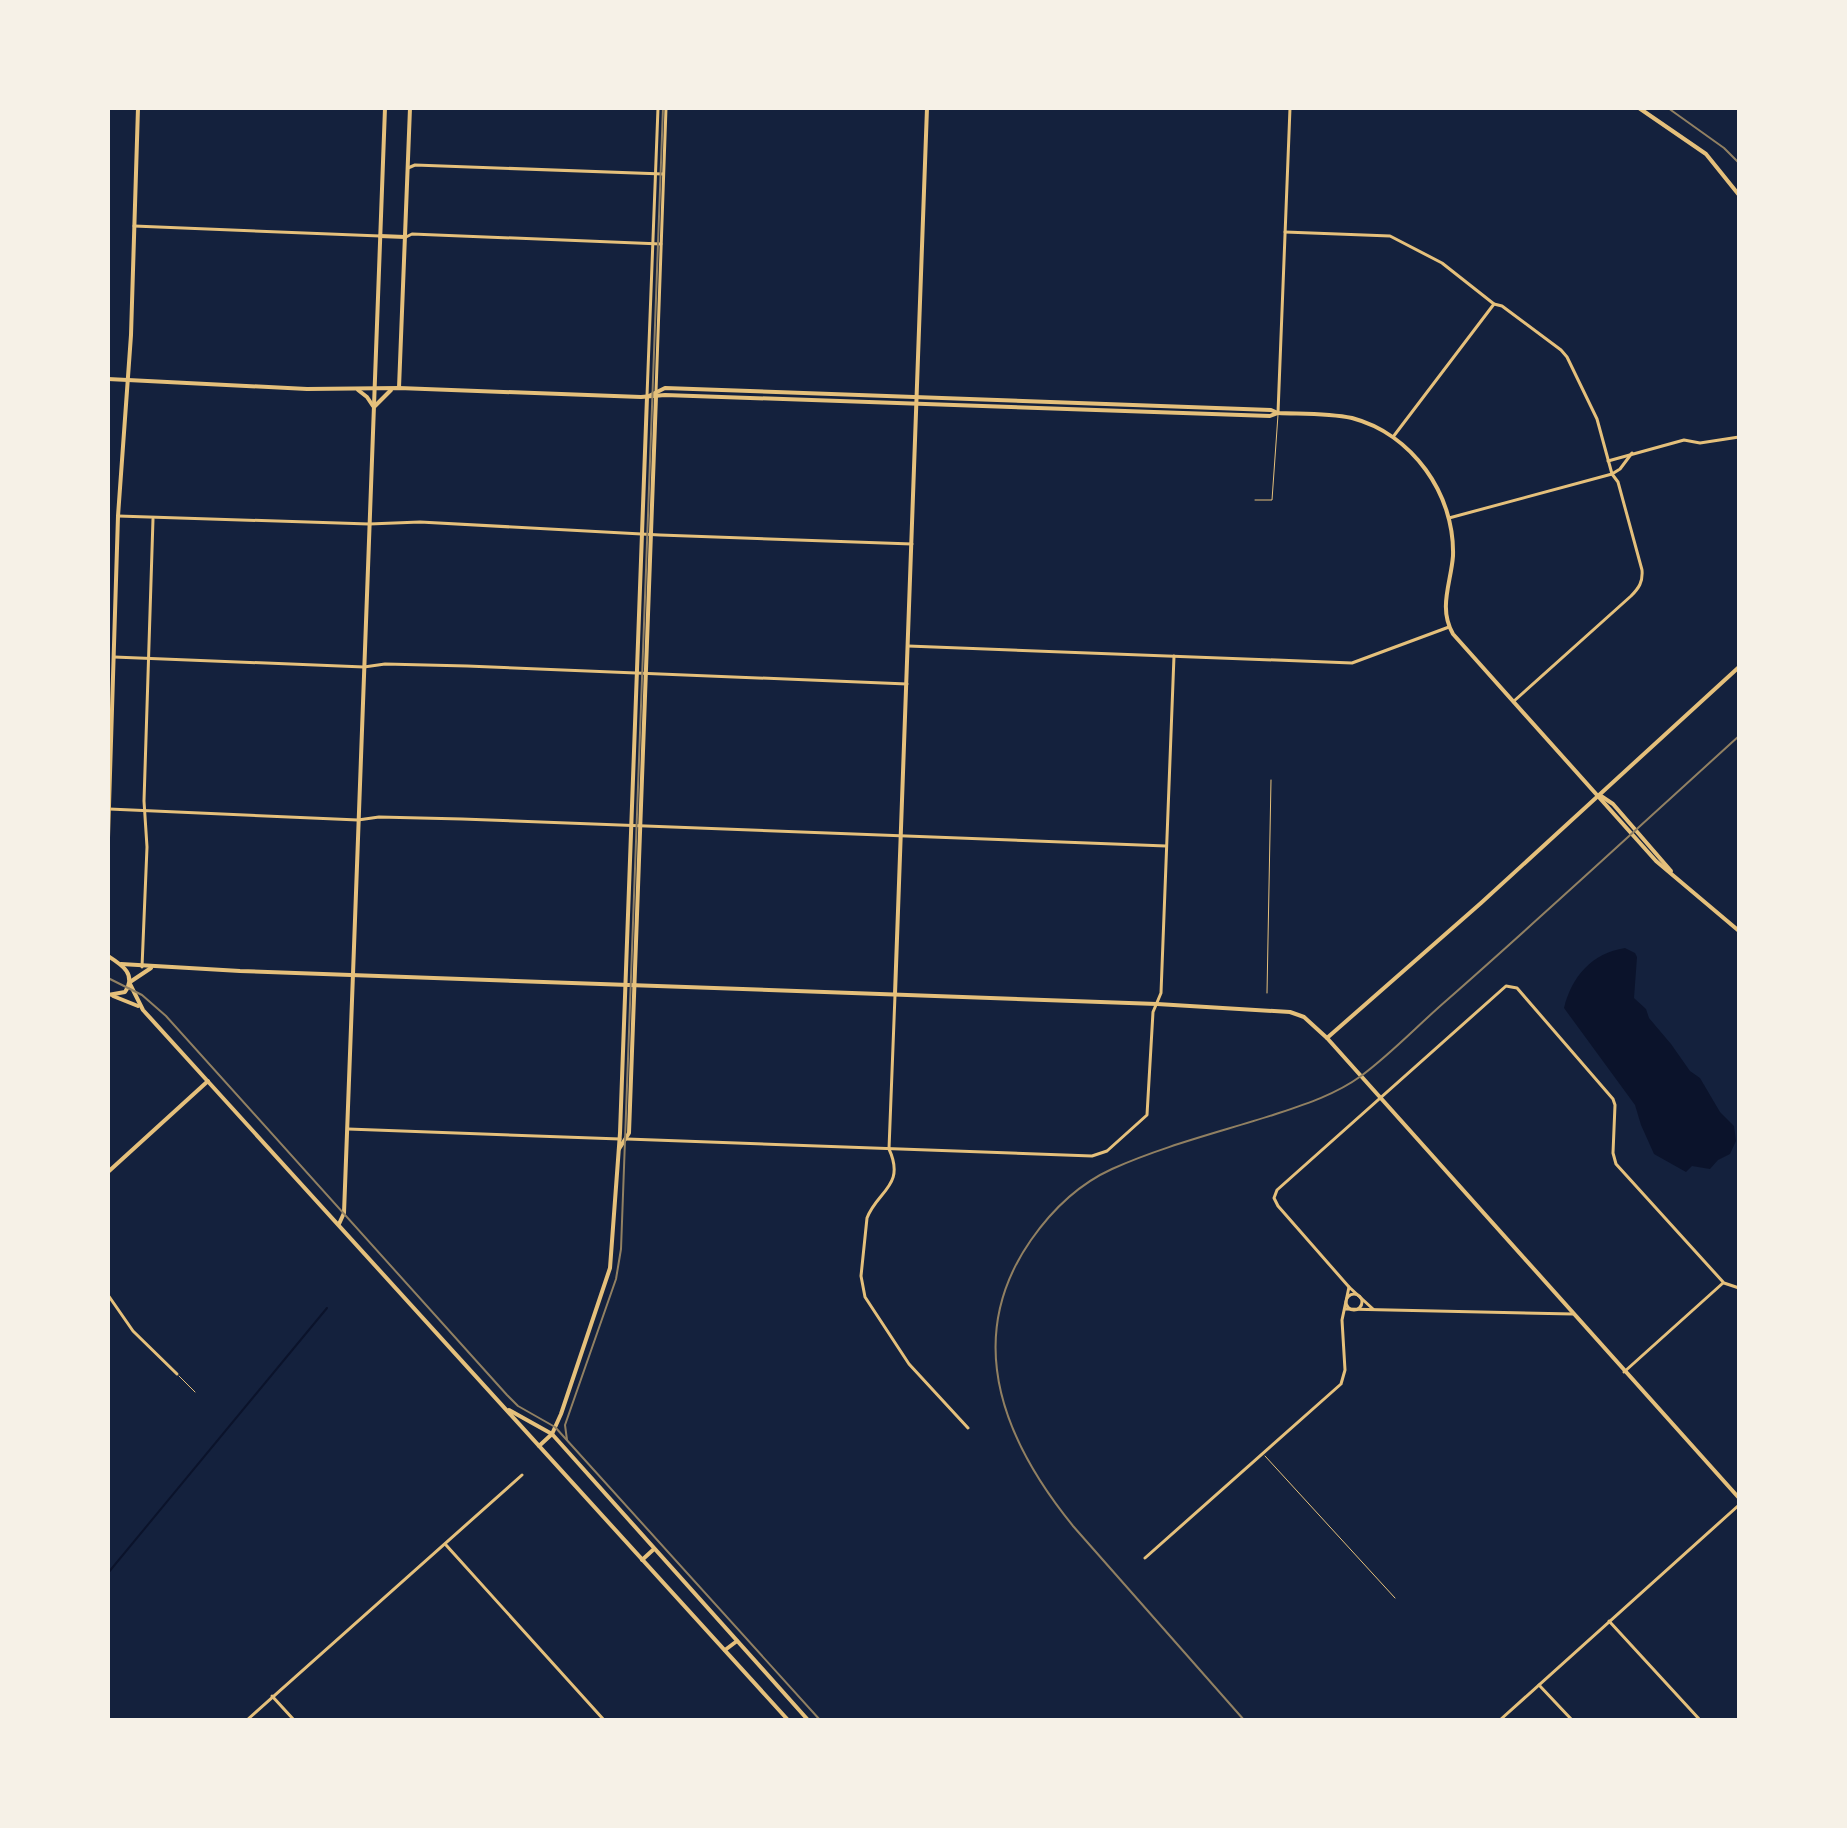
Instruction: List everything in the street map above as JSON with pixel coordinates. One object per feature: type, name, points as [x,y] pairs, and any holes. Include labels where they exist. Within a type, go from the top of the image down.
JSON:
[{"type":"main road","points":[[108,838],[118,516],[128,380],[138,108]]},
{"type":"main road","points":[[339,1224],[344,1213],[385,108]]},
{"type":"main road","points":[[399,388],[410,108]]},
{"type":"main road","points":[[895,994],[927,108]]},
{"type":"main road","points":[[1639,108],[1706,154],[1739,195]]},
{"type":"main road","points":[[380,236],[405,237]]},
{"type":"main road","points":[[108,379],[358,390],[399,388],[647,397],[656,393],[918,401],[1270,416],[1278,413],[1355,419],[1393,437],[1422,464],[1433,480],[1449,518],[1453,552],[1445,601],[1449,627],[1459,642],[1656,861],[1739,931]]},
{"type":"main road","points":[[358,390],[374,408]]},
{"type":"main road","points":[[374,408],[391,390]]},
{"type":"main road","points":[[623,1139],[629,1133],[656,393]]},
{"type":"main road","points":[[539,1446],[552,1434],[610,1268],[614,1241],[618,1151],[623,1139],[630,826],[647,397]]},
{"type":"main road","points":[[1327,1038],[1481,903],[1739,667]]},
{"type":"main road","points":[[108,955],[128,972],[140,1007],[788,1720]]},
{"type":"main road","points":[[119,963],[142,967],[1157,1004],[1290,1012],[1304,1017],[1327,1038],[1739,1498]]},
{"type":"main road","points":[[111,995],[125,992],[130,983],[153,967]]},
{"type":"main road","points":[[111,995],[140,1007]]},
{"type":"main road","points":[[108,1172],[208,1081]]},
{"type":"main road","points":[[507,1409],[552,1434],[808,1720]]},
{"type":"main road","points":[[642,1560],[654,1549]]},
{"type":"main road","points":[[725,1650],[737,1641]]},
{"type":"street","points":[[647,397],[658,108]]},
{"type":"street","points":[[656,393],[666,108]]},
{"type":"street","points":[[1278,413],[1290,108]]},
{"type":"street","points":[[408,168],[415,165],[664,174]]},
{"type":"street","points":[[134,226],[380,236]]},
{"type":"street","points":[[1285,232],[1390,236],[1442,263],[1567,357],[1597,419],[1612,474],[1618,482],[1642,570],[1640,586],[1514,701]]},
{"type":"street","points":[[405,237],[412,234],[661,244]]},
{"type":"street","points":[[1393,437],[1494,304]]},
{"type":"street","points":[[1608,461],[1684,440],[1700,443],[1739,437]]},
{"type":"street","points":[[1449,518],[1612,474],[1632,453]]},
{"type":"street","points":[[118,516],[369,524],[420,522],[912,544]]},
{"type":"street","points":[[142,967],[153,517]]},
{"type":"street","points":[[908,646],[1352,663],[1449,627]]},
{"type":"street","points":[[347,1129],[1024,1155],[1097,1155],[1107,1151],[1144,1120],[1150,1103],[1153,1012],[1161,993],[1174,656]]},
{"type":"street","points":[[114,657],[907,684]]},
{"type":"street","points":[[109,809],[1166,846]]},
{"type":"street","points":[[1373,1309],[1349,1287],[1278,1206],[1274,1198],[1277,1190],[1506,986],[1517,988],[1613,1099],[1613,1153],[1616,1164],[1724,1283],[1739,1288]]},
{"type":"street","points":[[895,994],[889,1149],[893,1157],[893,1182],[867,1218],[862,1290],[881,1325],[909,1364],[968,1428]]},
{"type":"street","points":[[1624,1372],[1724,1283]]},
{"type":"street","points":[[1145,1558],[1341,1384],[1345,1370],[1342,1332],[1349,1287]]},
{"type":"street","points":[[1346,1304],[1352,1294],[1357,1295]]},
{"type":"street","points":[[108,1295],[133,1331],[177,1374]]},
{"type":"street","points":[[1359,1310],[1361,1300]]},
{"type":"street","points":[[1346,1304],[1351,1309],[1359,1310],[1573,1314]]},
{"type":"street","points":[[247,1720],[522,1475]]},
{"type":"street","points":[[1500,1720],[1739,1505]]},
{"type":"street","points":[[446,1544],[604,1720]]},
{"type":"street","points":[[1609,1621],[1700,1720]]},
{"type":"street","points":[[1539,1685],[1572,1720]]},
{"type":"street","points":[[272,1696],[294,1720]]},
{"type":"lane","points":[[1255,500],[1272,500],[1278,413]]},
{"type":"lane","points":[[1267,993],[1271,780]]},
{"type":"lane","points":[[177,1374],[195,1392]]},
{"type":"lane","points":[[1264,1454],[1395,1598]]},
{"type":"water","points":[[1625,948],[1637,957],[1634,998],[1646,1009],[1649,1018],[1690,1071],[1700,1078],[1720,1112],[1734,1126],[1736,1141],[1730,1154],[1710,1169],[1692,1166],[1686,1172],[1654,1154],[1635,1105],[1564,1008],[1572,986],[1585,968],[1603,955]]},
{"type":"waterway","points":[[108,1573],[327,1308]]},
{"type":"tram line","points":[[567,1440],[565,1425],[616,1279],[621,1249],[663,108]]},
{"type":"tram line","points":[[1668,108],[1724,148],[1739,163]]},
{"type":"tram line","points":[[108,978],[142,995],[166,1016],[507,1395],[518,1406],[555,1427],[820,1720]]},
{"type":"railway","points":[[1244,1720],[1073,1526],[1028,1459],[1011,1424],[1000,1388],[996,1352],[999,1314],[1010,1277],[1048,1218],[1077,1190],[1100,1175],[1151,1153],[1307,1103],[1361,1076],[1739,736]]}]
